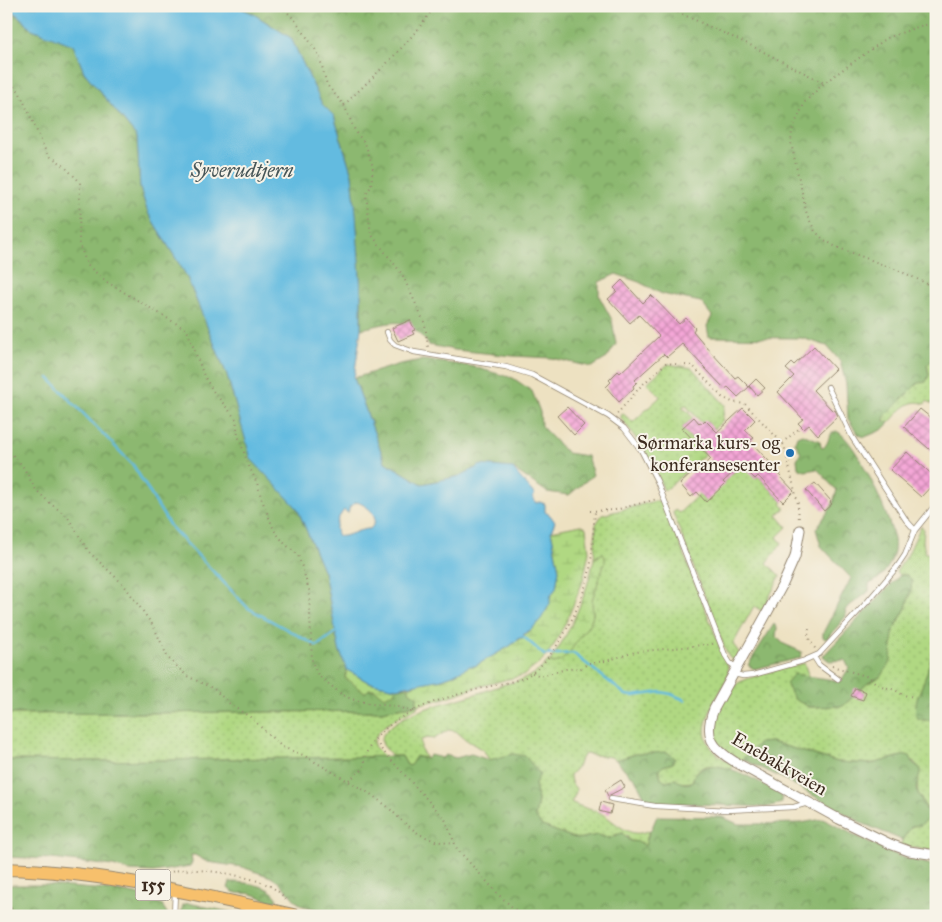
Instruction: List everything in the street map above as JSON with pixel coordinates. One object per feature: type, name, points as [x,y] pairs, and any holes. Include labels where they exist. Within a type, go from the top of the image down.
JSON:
[{"type":"main road","name":"155","points":[[6,869],[91,876],[157,886],[294,915]]},
{"type":"street","name":"Enebakkveien","points":[[800,530],[797,549],[773,604],[711,718],[709,730],[712,743],[719,752],[735,762],[839,819],[890,844],[909,851],[936,855]]},
{"type":"lane","points":[[387,332],[390,340],[395,345],[429,355],[506,366],[524,372],[547,382],[624,428],[637,444],[664,496],[727,659],[735,671],[748,676],[816,656],[897,567],[905,555],[915,530],[936,504]]},
{"type":"lane","points":[[828,387],[857,445],[906,520],[915,530]]},
{"type":"lane","points":[[816,656],[819,665],[838,679]]},
{"type":"lane","points":[[611,799],[655,806],[727,810],[794,807],[809,802]]},
{"type":"lane","points":[[174,916],[175,890]]},
{"type":"path","points":[[281,6],[296,21],[318,55],[328,85],[344,105],[356,133],[365,143],[373,167],[372,186],[366,195],[371,234],[402,274],[425,324],[429,355]]},
{"type":"path","points":[[344,105],[399,50],[428,18],[435,6]]},
{"type":"path","points":[[664,6],[750,45],[824,83]]},
{"type":"path","points":[[936,23],[920,26],[887,38],[824,83],[805,102],[792,130],[792,143],[799,181],[807,215],[815,231],[823,239],[836,246],[936,288]]},
{"type":"path","points":[[6,74],[10,83],[18,91],[47,154],[62,164],[80,182],[79,243],[88,265],[107,282],[188,330],[204,376],[212,391],[236,419],[238,435],[274,530],[285,544],[298,555],[302,567],[309,590],[312,662],[318,675],[341,694],[351,699],[372,704],[394,706],[413,712]]},
{"type":"path","points":[[613,420],[641,386],[666,363],[690,364],[722,397],[732,402],[745,404],[786,449],[798,504],[800,530]]},
{"type":"path","points":[[782,443],[800,426]]},
{"type":"path","points":[[6,448],[22,465],[36,490],[50,504],[67,516],[89,552],[124,585],[154,626],[168,658],[186,676],[214,689],[231,705],[250,717],[282,747],[303,755],[348,780],[388,807],[419,834],[435,841],[454,844]]},
{"type":"path","points":[[590,511],[621,509],[664,496]]},
{"type":"path","points":[[348,780],[362,770],[366,753],[390,724],[423,707],[473,691],[520,679],[542,665],[555,649],[584,589],[590,566],[594,512]]},
{"type":"path","points":[[809,629],[809,639],[816,656]]},
{"type":"path","points":[[532,673],[535,676],[541,676],[570,668],[584,668],[589,663],[606,661],[635,652],[662,648],[701,647],[720,642]]},
{"type":"path","points":[[847,671],[871,678],[878,685],[895,690],[903,695],[915,697]]},
{"type":"path","points":[[376,740],[381,749],[445,819],[454,844],[500,896],[522,916]]},
{"type":"path","points":[[157,886],[164,875],[180,870],[196,870],[233,876],[270,886],[288,902],[294,915]]},
{"type":"path","points":[[6,908],[15,909]]},
{"type":"green space","points":[[6,6],[32,29],[73,44],[84,72],[137,137],[140,188],[148,213],[186,275],[227,375],[251,458],[297,508],[324,572],[339,649],[347,670],[345,678],[369,689],[393,693],[396,688],[408,687],[410,692],[417,696],[417,705],[381,711],[6,714]]},
{"type":"green space","points":[[236,6],[936,6],[936,356],[927,365],[929,375],[926,382],[918,383],[885,416],[884,420],[889,423],[882,430],[865,437],[859,435],[848,419],[846,384],[840,361],[827,346],[802,338],[709,337],[707,326],[712,316],[701,302],[662,294],[639,282],[616,274],[599,282],[599,296],[612,320],[616,344],[607,358],[592,367],[552,358],[455,350],[429,345],[413,328],[406,324],[391,323],[361,329],[361,292],[352,175],[334,116],[322,105],[291,38],[252,13]]},
{"type":"green space","points":[[936,356],[936,406],[927,401],[925,404],[914,402],[905,407],[889,423],[883,420],[918,383],[929,375],[927,365]]},
{"type":"green space","points":[[423,360],[470,366],[513,378],[532,391],[540,412],[541,426],[567,453],[587,456],[593,475],[569,495],[547,492],[512,468],[481,465],[460,476],[422,484],[385,462],[354,378],[400,364]]},
{"type":"green space","points":[[668,364],[692,368],[725,405],[722,421],[713,430],[708,430],[711,426],[706,420],[702,423],[687,405],[683,406],[683,409],[693,418],[682,428],[705,454],[664,490],[643,448],[621,418],[622,413],[633,422],[659,398],[660,396],[647,383]]},
{"type":"green space","points":[[836,431],[853,448],[871,480],[891,530],[894,540],[894,553],[885,572],[869,584],[869,591],[845,610],[846,616],[828,638],[825,639],[823,633],[851,578],[821,546],[816,529],[832,506],[837,490],[817,469],[805,471],[798,468],[797,459],[801,453],[795,442],[797,436],[802,434],[820,441],[823,448],[831,434]]},
{"type":"green space","points":[[747,464],[755,479],[758,476],[783,502],[781,504],[785,508],[777,515],[787,527],[777,537],[782,543],[767,563],[780,576],[762,611],[754,606],[733,644],[740,654],[734,661],[729,657],[725,649],[673,513],[675,510],[679,513],[699,494],[705,501],[739,467],[742,469]]},
{"type":"green space","points":[[655,501],[664,504],[728,667],[726,679],[709,713],[705,732],[712,748],[733,765],[731,770],[713,765],[707,766],[694,775],[692,782],[681,783],[675,779],[666,781],[661,778],[659,770],[663,766],[673,763],[636,754],[616,760],[611,757],[585,754],[581,758],[579,765],[570,775],[576,789],[571,802],[606,816],[629,832],[642,833],[649,830],[645,846],[640,842],[630,841],[627,836],[617,834],[609,838],[598,835],[577,839],[542,826],[534,817],[538,801],[535,784],[497,759],[489,760],[484,751],[456,731],[448,730],[434,739],[427,738],[421,740],[421,749],[426,759],[422,757],[413,760],[414,763],[410,766],[407,765],[402,756],[392,756],[383,745],[381,739],[396,722],[433,706],[522,679],[538,671],[548,661],[554,663],[590,623],[593,615],[592,600],[605,557],[598,555],[594,559],[596,524],[602,515]]},
{"type":"green space","points":[[581,525],[586,528],[589,552],[583,581],[567,620],[554,645],[540,663],[524,675],[417,705],[417,696],[410,692],[408,687],[442,679],[469,666],[475,666],[510,646],[532,629],[547,607],[556,588],[559,570],[551,531]]},
{"type":"green space","points":[[921,526],[924,529],[925,553],[932,554],[936,550],[936,639],[926,677],[918,696],[923,720],[936,720],[936,852],[900,845],[907,831],[912,826],[921,825],[928,810],[921,800],[917,786],[921,769],[906,755],[871,764],[838,762],[771,742],[759,743],[740,762],[717,742],[713,727],[718,709],[728,692],[740,682],[764,674],[804,663],[809,677],[794,674],[809,707],[843,706],[868,683],[882,676],[893,631],[906,608],[907,575],[900,575],[896,572],[907,556]]},
{"type":"green space","points":[[603,553],[605,562],[592,600],[593,615],[590,623],[569,653],[561,661],[554,663],[550,661],[565,637],[577,612],[594,559]]},
{"type":"green space","points":[[900,575],[907,575],[912,581],[911,591],[906,608],[893,631],[891,661],[882,676],[868,683],[843,706],[809,707],[794,699],[786,683],[794,674],[841,681],[849,668],[845,660],[829,661],[823,656]]},
{"type":"green space","points":[[774,624],[777,628],[776,637],[784,644],[802,652],[800,658],[754,669],[748,665]]},
{"type":"green space","points":[[936,639],[936,720],[923,720],[916,717],[915,712]]},
{"type":"green space","points":[[347,670],[368,682],[396,688],[393,693],[384,697],[374,689],[369,689],[366,692],[363,691],[345,678]]},
{"type":"green space","points":[[417,705],[417,708],[390,722],[378,733],[374,746],[385,757],[100,761],[6,760],[6,714],[381,711]]},
{"type":"green space","points":[[771,742],[838,762],[871,764],[906,755],[910,756],[913,763],[921,769],[916,789],[930,817],[921,825],[912,826],[902,840],[864,824],[782,778],[742,759],[759,743]]},
{"type":"green space","points":[[667,752],[675,758],[673,763],[663,766],[659,770],[661,778],[666,781],[675,779],[679,782],[690,783],[698,771],[707,766],[720,767],[747,776],[782,795],[782,803],[767,807],[650,802],[646,800],[635,778],[616,760],[636,754]]},
{"type":"green space","points":[[471,754],[489,760],[513,754],[525,756],[540,774],[535,784],[538,801],[535,817],[542,826],[577,839],[598,835],[609,838],[622,833],[630,841],[640,842],[645,846],[657,816],[722,817],[738,824],[801,823],[823,819],[901,857],[936,866],[936,916],[349,916],[303,906],[280,883],[271,877],[242,867],[207,862],[195,855],[191,855],[192,862],[190,866],[154,872],[130,871],[113,866],[52,859],[6,857],[6,760],[100,761],[402,756],[407,765],[410,766],[416,756],[426,759],[430,755],[442,758],[445,755],[456,758]]},
{"type":"green space","points":[[230,882],[263,887],[274,894],[277,898],[276,901],[267,900],[252,894],[233,892],[228,888]]},
{"type":"green space","points":[[6,885],[45,885],[119,891],[150,897],[162,905],[167,916],[6,916]]},
{"type":"green space","points":[[188,903],[248,916],[180,916],[183,905]]},
{"type":"water","name":"Syverudtjern","points":[[8,6],[236,6],[252,13],[291,38],[322,104],[334,116],[352,175],[361,292],[361,329],[354,378],[385,462],[422,484],[460,476],[481,465],[512,468],[535,495],[533,497],[536,503],[545,504],[545,512],[555,522],[551,531],[559,570],[556,588],[550,597],[550,604],[541,619],[532,629],[524,634],[523,638],[520,638],[510,646],[475,666],[470,666],[453,675],[396,688],[368,682],[347,670],[339,649],[324,572],[297,508],[251,459],[227,375],[186,275],[148,213],[140,188],[137,137],[84,72],[73,45],[32,29]],"holes":[[[357,502],[372,512],[375,520],[373,525],[370,529],[346,536],[338,536],[336,525],[344,510],[348,513],[350,506]]]},
{"type":"building","points":[[622,280],[643,303],[651,295],[679,324],[686,318],[695,328],[693,331],[710,351],[735,378],[738,376],[749,387],[738,397],[728,387],[725,389],[682,344],[667,357],[664,354],[635,380],[637,382],[633,386],[634,388],[619,402],[606,387],[611,382],[609,380],[618,371],[620,373],[659,336],[639,315],[630,323],[608,299],[617,291],[614,288]]},
{"type":"building","points":[[410,320],[415,330],[412,331],[414,334],[398,341],[392,328]]},
{"type":"building","points":[[814,346],[835,369],[813,390],[833,411],[835,410],[838,416],[818,435],[809,425],[804,429],[798,423],[803,419],[778,392],[794,376],[786,369],[792,363],[794,365]]},
{"type":"building","points":[[756,379],[765,388],[757,395],[749,386]]},
{"type":"building","points":[[567,407],[584,425],[574,435],[557,416]]},
{"type":"building","points":[[743,408],[755,420],[745,430],[754,438],[750,441],[794,491],[783,502],[758,476],[755,479],[744,468],[739,467],[706,502],[697,492],[691,497],[680,484],[711,459],[682,428],[694,417],[699,423],[705,420],[717,432]]},
{"type":"building","points":[[920,409],[936,422],[936,455],[904,427]]},
{"type":"building","points":[[907,452],[936,478],[936,481],[921,497],[890,470]]},
{"type":"building","points":[[815,483],[832,504],[824,511],[806,490]]},
{"type":"building","points":[[855,688],[866,692],[863,700],[851,696]]},
{"type":"building","points":[[621,780],[625,787],[608,796],[605,790]]},
{"type":"building","points":[[601,802],[612,805],[610,814],[599,811]]},
{"type":"waterway","points":[[49,378],[133,465],[170,526],[248,608],[317,646],[336,632]]},
{"type":"waterway","points":[[524,637],[544,655],[573,653],[626,695],[633,696],[661,692],[685,700]]},
{"type":"place","name":"Sørmarka kurs- og konferansesenter","points":[[790,453]]}]
